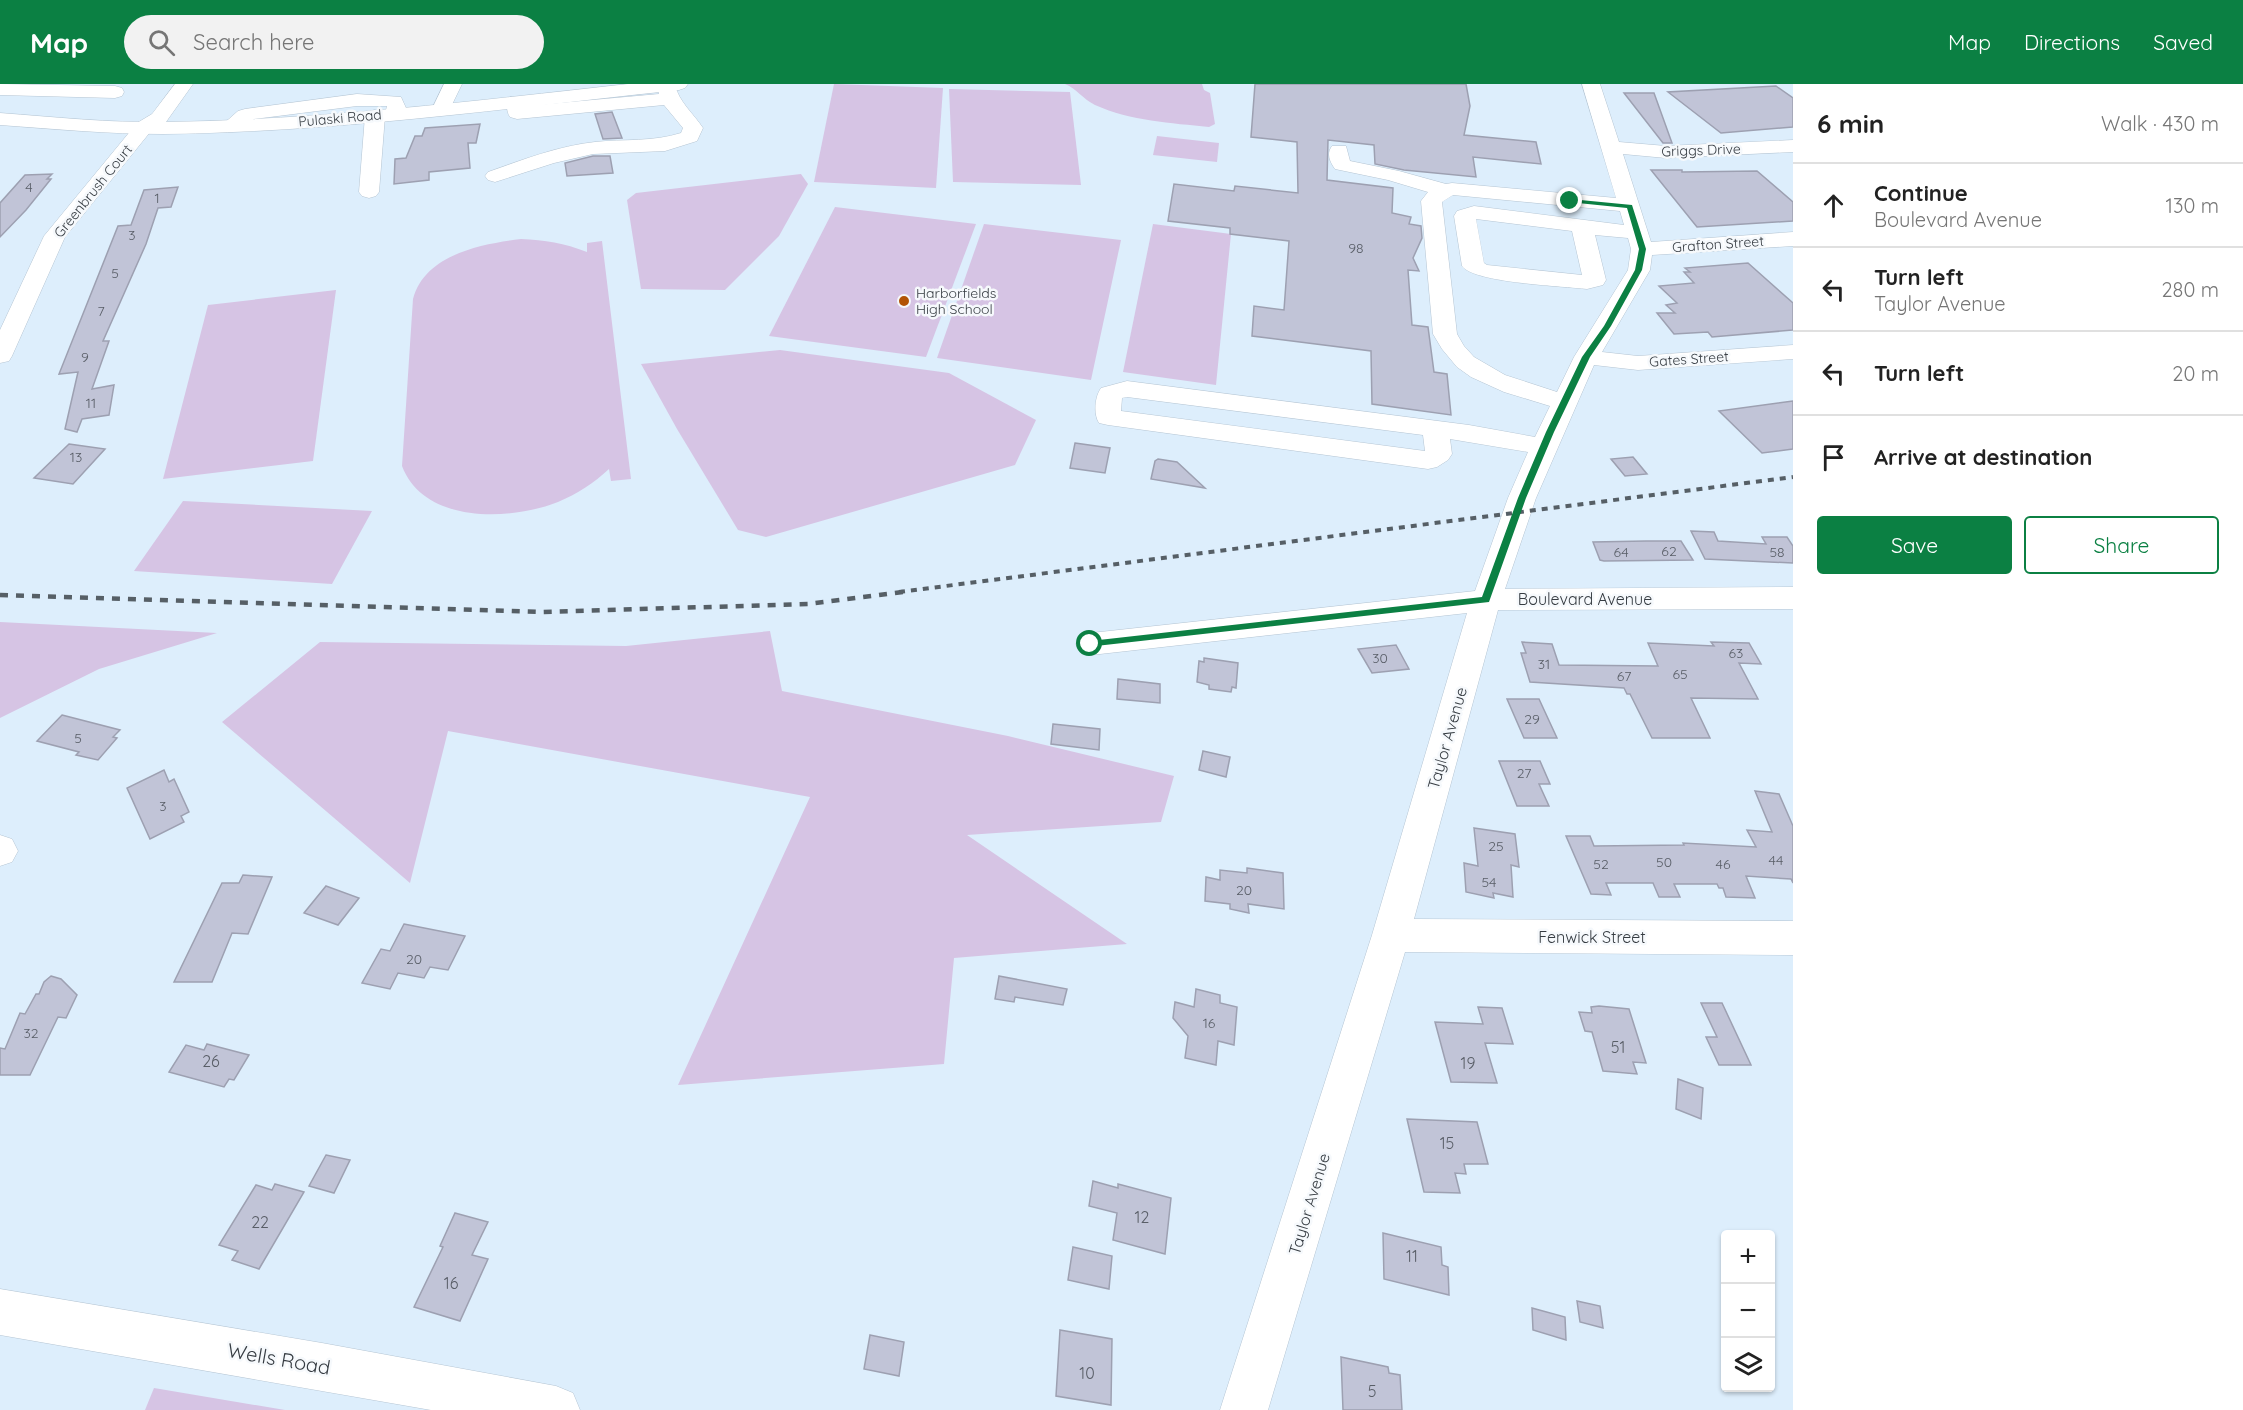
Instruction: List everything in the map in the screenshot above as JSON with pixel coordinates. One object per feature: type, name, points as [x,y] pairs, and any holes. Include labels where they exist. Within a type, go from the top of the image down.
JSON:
[{"type":"street","points":[[144,127],[145,117],[169,84]]},
{"type":"street","points":[[144,127],[159,118],[184,84]]},
{"type":"street","points":[[333,103],[343,84]]},
{"type":"street","points":[[441,109],[453,84]]},
{"type":"street","points":[[1590,84],[1640,241]]},
{"type":"street","points":[[369,192],[385,109],[406,85]]},
{"type":"street","points":[[0,89],[116,92]]},
{"type":"street","points":[[495,176],[548,158],[593,148],[664,145],[690,137],[693,128],[671,89]]},
{"type":"street","name":"Pulaski Road","points":[[0,120],[144,127],[231,126],[385,109],[441,109],[517,101],[562,90],[588,109],[671,89]]},
{"type":"street","points":[[517,101],[517,113],[588,109],[593,148]]},
{"type":"street","points":[[231,126],[245,114],[333,103],[385,109]]},
{"type":"street","name":"Greenbrush Court","points":[[0,356],[55,236],[144,127]]},
{"type":"street","name":"Griggs Drive","points":[[1610,147],[1666,152],[1793,146]]},
{"type":"street","points":[[1339,150],[1342,165],[1392,175],[1446,191]]},
{"type":"street","points":[[1491,176],[1563,184],[1566,186],[1570,201]]},
{"type":"street","points":[[1565,402],[1487,376],[1465,362],[1451,348],[1445,334],[1431,201],[1437,194],[1452,189],[1630,206]]},
{"type":"street","name":"Grafton Street","points":[[1594,280],[1587,282],[1482,271],[1473,266],[1465,216],[1474,212],[1572,223],[1640,241],[1793,239]]},
{"type":"street","points":[[1582,227],[1594,280],[1627,290]]},
{"type":"street","name":"Taylor Avenue","points":[[1244,1410],[1391,935],[1486,600],[1522,498],[1544,447],[1586,357],[1607,326],[1638,270],[1640,241]]},
{"type":"street","name":"Gates Street","points":[[1586,357],[1638,363],[1793,352]]},
{"type":"street","points":[[1435,429],[1439,454],[1428,461],[1108,417],[1110,393],[1127,389],[1469,433],[1544,447]]},
{"type":"street","name":"Boulevard Avenue","points":[[1090,644],[1486,600],[1793,597]]},
{"type":"street","name":"Fenwick Street","points":[[1391,935],[1793,938]]},
{"type":"street","name":"Wells Road","points":[[0,1312],[322,1366],[556,1410]]},
{"type":"shaded area","points":[[834,84],[943,88],[936,188],[814,182]]},
{"type":"shaded area","points":[[1065,84],[1202,84],[1204,90],[1210,93],[1215,124],[1209,127],[1123,115],[1095,105]]},
{"type":"shaded area","points":[[949,89],[1070,92],[1081,185],[953,182]]},
{"type":"shaded area","points":[[1157,136],[1219,143],[1217,162],[1153,155]]},
{"type":"shaded area","points":[[801,174],[808,184],[779,236],[725,290],[641,289],[627,200],[636,193]]},
{"type":"shaded area","points":[[835,207],[976,224],[926,357],[769,336]]},
{"type":"shaded area","points":[[984,224],[1121,240],[1091,380],[937,358]]},
{"type":"shaded area","points":[[1153,224],[1231,234],[1216,385],[1123,372]]},
{"type":"shaded area","points":[[521,239],[554,242],[587,252],[587,243],[602,241],[631,479],[611,481],[609,469],[579,492],[558,502],[516,513],[470,513],[448,508],[429,499],[413,485],[402,466],[413,299],[419,284],[429,271],[442,262],[473,248]]},
{"type":"shaded area","points":[[336,290],[313,461],[163,479],[208,305]]},
{"type":"shaded area","points":[[780,350],[949,373],[1036,420],[1015,465],[766,537],[738,530],[641,364]]},
{"type":"shaded area","points":[[183,501],[372,511],[332,584],[134,571]]},
{"type":"shaded area","points":[[0,622],[217,633],[99,669],[0,718]]},
{"type":"shaded area","points":[[770,631],[782,691],[1008,736],[1174,776],[1161,822],[967,835],[1127,944],[954,958],[944,1064],[678,1085],[810,797],[448,731],[410,883],[222,722],[320,642],[626,646]]},
{"type":"shaded area","points":[[154,1388],[285,1410],[145,1410]]},
{"type":"building","points":[[1255,84],[1466,84],[1470,106],[1464,135],[1536,142],[1541,164],[1473,157],[1476,177],[1404,170],[1375,164],[1374,145],[1328,140],[1327,180],[1393,188],[1392,213],[1411,217],[1409,224],[1421,226],[1422,238],[1413,258],[1419,271],[1408,270],[1412,325],[1428,327],[1434,372],[1447,374],[1451,415],[1372,404],[1371,351],[1252,336],[1254,306],[1284,310],[1289,241],[1230,234],[1230,228],[1168,221],[1174,184],[1234,191],[1235,186],[1298,193],[1297,142],[1251,137]]},
{"type":"building","points":[[1776,86],[1793,98],[1793,127],[1721,133],[1668,92]]},
{"type":"building","points":[[1624,93],[1654,93],[1672,143],[1663,143]]},
{"type":"building","points":[[612,112],[622,138],[603,139],[595,114]]},
{"type":"building","points":[[480,124],[476,143],[468,143],[470,168],[429,172],[429,180],[394,184],[395,159],[406,158],[415,136],[422,136],[425,128]]},
{"type":"building","points":[[593,156],[610,156],[613,173],[567,176],[565,163]]},
{"type":"building","points":[[1651,170],[1757,171],[1793,202],[1793,221],[1697,227]]},
{"type":"building","points":[[52,174],[47,179],[51,179],[26,210],[0,237],[0,203],[25,175]]},
{"type":"building","points":[[178,187],[171,207],[158,208],[146,244],[103,341],[109,341],[92,389],[114,385],[109,415],[82,419],[77,432],[65,429],[78,372],[59,374],[118,226],[131,225],[144,190]]},
{"type":"building","points":[[1748,263],[1793,303],[1793,330],[1712,337],[1708,332],[1674,334],[1657,313],[1675,313],[1666,305],[1677,303],[1659,286],[1694,283],[1684,272],[1690,272],[1685,268]]},
{"type":"building","points":[[1793,401],[1793,449],[1762,453],[1719,411]]},
{"type":"building","points":[[1075,443],[1110,448],[1105,473],[1070,468]]},
{"type":"building","points":[[69,444],[105,449],[73,484],[34,478]]},
{"type":"building","points":[[1633,457],[1647,474],[1625,476],[1611,459]]},
{"type":"building","points":[[1158,459],[1177,462],[1205,488],[1151,479],[1155,461]]},
{"type":"building","points":[[1691,531],[1714,532],[1718,541],[1766,544],[1762,537],[1787,537],[1793,546],[1793,563],[1705,559]]},
{"type":"building","points":[[1681,541],[1693,560],[1604,561],[1600,560],[1593,542]]},
{"type":"building","points":[[1522,642],[1552,644],[1559,665],[1658,666],[1648,643],[1714,646],[1711,642],[1749,643],[1761,664],[1739,663],[1758,699],[1691,698],[1710,738],[1652,738],[1630,694],[1627,694],[1624,688],[1530,682],[1521,653],[1526,653]]},
{"type":"building","points":[[1396,645],[1409,669],[1372,673],[1358,649]]},
{"type":"building","points":[[1204,658],[1238,663],[1236,688],[1232,687],[1231,692],[1209,689],[1209,685],[1197,682],[1199,661],[1204,662]]},
{"type":"building","points":[[1118,679],[1160,684],[1160,703],[1117,699]]},
{"type":"building","points":[[1507,699],[1539,699],[1557,738],[1524,738]]},
{"type":"building","points":[[62,715],[120,730],[113,737],[117,738],[98,760],[76,755],[79,752],[37,741]]},
{"type":"building","points":[[1053,724],[1100,729],[1099,750],[1051,744]]},
{"type":"building","points":[[1203,751],[1230,757],[1226,777],[1199,770]]},
{"type":"building","points":[[1499,761],[1540,761],[1550,784],[1539,784],[1549,806],[1517,806]]},
{"type":"building","points":[[164,770],[169,782],[174,779],[189,812],[181,816],[184,822],[150,839],[127,788]]},
{"type":"building","points":[[1755,791],[1779,794],[1793,826],[1793,883],[1791,879],[1746,876],[1755,898],[1726,897],[1723,888],[1719,888],[1717,884],[1674,884],[1680,897],[1659,897],[1653,883],[1606,883],[1611,895],[1591,894],[1566,836],[1590,836],[1594,846],[1684,845],[1683,843],[1756,847],[1747,830],[1772,832]]},
{"type":"building","points":[[1474,828],[1515,834],[1519,867],[1511,865],[1513,897],[1493,893],[1494,898],[1466,892],[1464,863],[1478,866]]},
{"type":"building","points":[[1247,868],[1283,873],[1284,909],[1248,904],[1249,913],[1230,909],[1230,904],[1205,901],[1206,877],[1220,880],[1220,870],[1247,873]]},
{"type":"building","points":[[243,875],[272,877],[248,934],[232,933],[212,982],[174,982],[222,883],[239,883]]},
{"type":"building","points":[[326,886],[359,898],[338,925],[304,913]]},
{"type":"building","points":[[404,924],[465,936],[448,970],[430,967],[424,978],[398,973],[390,989],[362,983],[381,949],[390,951]]},
{"type":"building","points":[[51,976],[61,979],[77,995],[66,1018],[58,1017],[30,1075],[0,1075],[0,1048],[5,1049],[20,1013],[25,1014],[36,994],[39,994],[44,982]]},
{"type":"building","points":[[999,976],[1067,989],[1063,1005],[1015,997],[1014,1002],[995,999]]},
{"type":"building","points":[[1196,989],[1220,995],[1220,1003],[1237,1007],[1234,1045],[1218,1041],[1216,1065],[1185,1058],[1188,1036],[1173,1018],[1175,1002],[1194,1007]]},
{"type":"building","points":[[1701,1003],[1722,1003],[1751,1065],[1719,1065],[1706,1037],[1717,1037]]},
{"type":"building","points":[[1478,1007],[1502,1008],[1513,1044],[1485,1043],[1497,1083],[1451,1082],[1435,1022],[1483,1024]]},
{"type":"building","points":[[1591,1007],[1629,1009],[1646,1063],[1633,1062],[1637,1074],[1603,1071],[1592,1032],[1585,1031],[1579,1012],[1592,1013]]},
{"type":"building","points":[[207,1044],[249,1055],[234,1080],[229,1079],[224,1087],[169,1072],[186,1045],[204,1050]]},
{"type":"building","points":[[1678,1079],[1703,1088],[1701,1119],[1676,1109]]},
{"type":"building","points":[[1407,1119],[1477,1122],[1488,1164],[1464,1164],[1466,1174],[1455,1173],[1460,1193],[1424,1192]]},
{"type":"building","points":[[326,1155],[350,1160],[334,1193],[309,1186]]},
{"type":"building","points":[[1093,1181],[1118,1188],[1118,1184],[1171,1198],[1165,1254],[1113,1240],[1117,1213],[1089,1206]]},
{"type":"building","points":[[275,1184],[304,1192],[259,1269],[232,1260],[238,1251],[219,1245],[256,1185],[272,1190]]},
{"type":"building","points":[[455,1213],[488,1222],[472,1255],[488,1259],[460,1321],[414,1307],[443,1247],[440,1246]]},
{"type":"building","points":[[1383,1233],[1441,1247],[1442,1265],[1448,1267],[1449,1295],[1384,1279]]},
{"type":"building","points":[[1073,1247],[1112,1256],[1109,1289],[1068,1280]]},
{"type":"building","points":[[1577,1301],[1600,1306],[1603,1328],[1580,1322]]},
{"type":"building","points":[[1532,1308],[1565,1317],[1566,1340],[1533,1330]]},
{"type":"building","points":[[1060,1330],[1112,1339],[1111,1405],[1056,1396]]},
{"type":"building","points":[[870,1335],[904,1342],[899,1376],[864,1369]]},
{"type":"building","points":[[1341,1357],[1388,1367],[1389,1373],[1400,1375],[1402,1410],[1343,1410]]},
{"type":"railway","points":[[899,592],[1793,477]]},
{"type":"railway","points":[[0,595],[541,612],[808,604],[910,591]]},
{"type":"place","name":"Harborfields High School","points":[[904,301]]},
{"type":"route","points":[[1090,644],[1486,600],[1522,498],[1550,432],[1586,357],[1607,326],[1638,270],[1642,249],[1630,206],[1570,201]]}]
